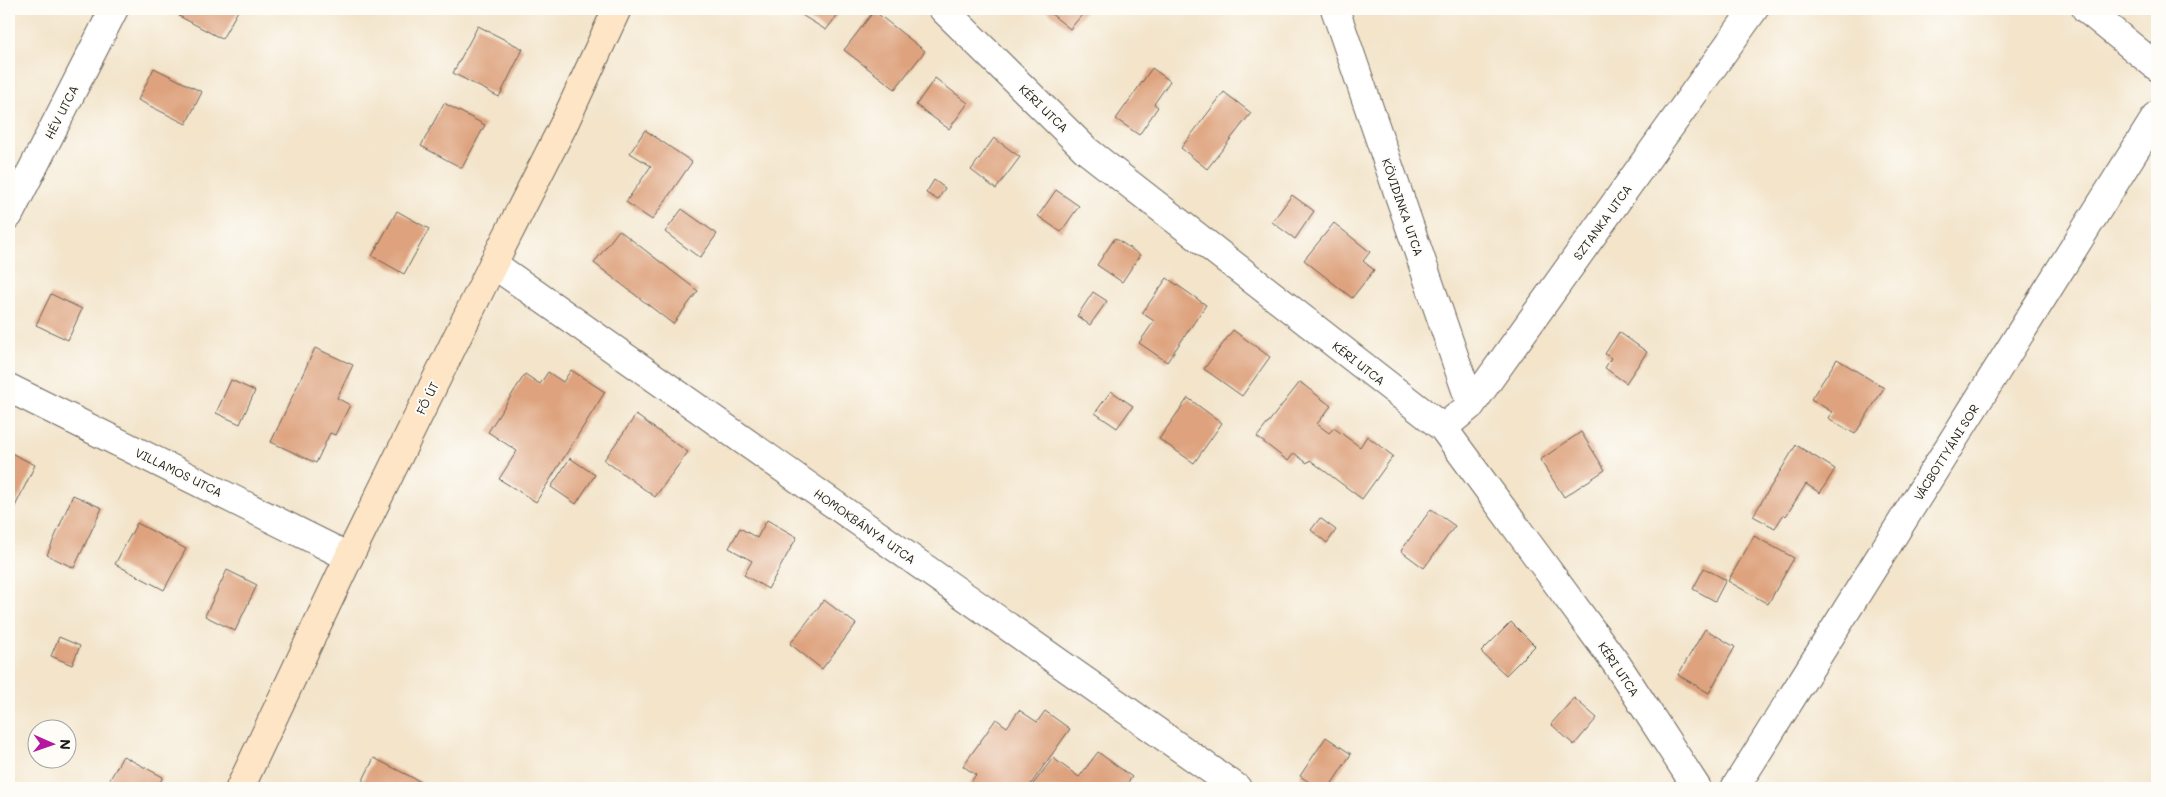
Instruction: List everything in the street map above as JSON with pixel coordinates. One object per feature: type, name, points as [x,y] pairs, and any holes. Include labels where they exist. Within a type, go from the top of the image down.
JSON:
[{"type":"main road","name":"FŐ ÚT","points":[[240,788],[349,557],[493,264],[564,126],[610,11]]},
{"type":"street","name":"HÉV UTCA","points":[[9,215],[114,9]]},
{"type":"street","name":"KÖVIDINKA UTCA","points":[[1335,9],[1471,405]]},
{"type":"street","name":"SZTANKA UTCA","points":[[1443,428],[1471,405],[1754,9]]},
{"type":"street","points":[[2086,9],[2157,68]]},
{"type":"street","name":"KÉRI UTCA","points":[[956,14],[1086,150],[1443,428],[1618,666],[1697,788]]},
{"type":"street","name":"VÁCBOTTYÁNI SOR","points":[[1735,788],[2157,115]]},
{"type":"street","name":"HOMOKBÁNYA UTCA","points":[[493,264],[1237,788]]},
{"type":"street","name":"VILLAMOS UTCA","points":[[9,388],[349,557]]},
{"type":"building","points":[[183,9],[239,9],[222,39],[179,16]]},
{"type":"building","points":[[792,9],[842,9],[826,30]]},
{"type":"building","points":[[1045,9],[1087,9],[1070,29]]},
{"type":"building","points":[[874,11],[925,51],[895,89],[844,50]]},
{"type":"building","points":[[478,26],[523,49],[499,97],[453,73]]},
{"type":"building","points":[[154,68],[202,92],[186,124],[138,100]]},
{"type":"building","points":[[1152,68],[1170,81],[1154,104],[1158,107],[1139,135],[1116,119]]},
{"type":"building","points":[[935,78],[968,103],[949,129],[916,105]]},
{"type":"building","points":[[1224,92],[1251,113],[1207,169],[1181,148]]},
{"type":"building","points":[[444,103],[485,125],[462,168],[421,146]]},
{"type":"building","points":[[645,130],[692,162],[652,220],[626,202],[651,166],[630,153]]},
{"type":"building","points":[[994,138],[1020,157],[996,189],[971,170]]},
{"type":"building","points":[[934,180],[945,188],[938,200],[926,193]]},
{"type":"building","points":[[1056,190],[1079,206],[1061,232],[1038,216]]},
{"type":"building","points":[[1292,195],[1314,211],[1295,239],[1272,222]]},
{"type":"building","points":[[682,209],[717,234],[700,258],[665,232]]},
{"type":"building","points":[[397,211],[429,229],[404,274],[372,256]]},
{"type":"building","points":[[1334,223],[1370,252],[1363,261],[1374,270],[1352,298],[1304,260]]},
{"type":"building","points":[[619,230],[698,291],[673,324],[594,263]]},
{"type":"building","points":[[1115,238],[1140,255],[1122,282],[1097,265]]},
{"type":"building","points":[[1167,278],[1206,305],[1167,362],[1139,343],[1154,321],[1142,313]]},
{"type":"building","points":[[1093,292],[1107,301],[1090,325],[1077,316]]},
{"type":"building","points":[[51,294],[82,309],[68,340],[36,325]]},
{"type":"building","points":[[1233,330],[1270,357],[1242,396],[1204,369]]},
{"type":"building","points":[[1619,332],[1647,352],[1626,383],[1605,368],[1611,358],[1605,354]]},
{"type":"building","points":[[315,348],[353,365],[337,398],[350,405],[335,435],[330,433],[316,463],[271,442]]},
{"type":"building","points":[[1837,359],[1884,388],[1855,434],[1828,418],[1832,412],[1811,399]]},
{"type":"building","points":[[571,370],[605,392],[536,502],[499,479],[517,451],[488,432],[525,374],[540,384],[548,372],[563,382]]},
{"type":"building","points":[[231,380],[255,391],[240,424],[216,413]]},
{"type":"building","points":[[1300,382],[1331,406],[1317,424],[1329,433],[1334,428],[1360,447],[1367,436],[1393,456],[1362,499],[1310,460],[1307,463],[1294,453],[1288,461],[1257,437]]},
{"type":"building","points":[[1111,391],[1133,406],[1117,428],[1095,413]]},
{"type":"building","points":[[1188,398],[1222,423],[1194,463],[1159,439]]},
{"type":"building","points":[[636,415],[688,452],[655,497],[604,460]]},
{"type":"building","points":[[1581,432],[1605,470],[1564,497],[1540,460]]},
{"type":"building","points":[[1796,445],[1835,469],[1820,493],[1806,484],[1786,516],[1784,514],[1775,528],[1753,516]]},
{"type":"building","points":[[9,452],[35,465],[9,519]]},
{"type":"building","points":[[570,458],[595,475],[576,504],[551,487]]},
{"type":"building","points":[[73,495],[102,508],[74,568],[47,555]]},
{"type":"building","points":[[1431,509],[1455,526],[1424,568],[1401,551]]},
{"type":"building","points":[[1320,518],[1336,530],[1327,543],[1311,530]]},
{"type":"building","points":[[767,520],[797,537],[768,589],[744,575],[752,561],[729,548],[740,528],[757,538]]},
{"type":"building","points":[[137,523],[186,549],[164,590],[115,564]]},
{"type":"building","points":[[1754,536],[1794,558],[1768,604],[1728,581]]},
{"type":"building","points":[[1704,568],[1726,580],[1715,601],[1693,589]]},
{"type":"building","points":[[227,570],[257,585],[235,631],[205,616]]},
{"type":"building","points":[[824,600],[856,624],[822,669],[790,644]]},
{"type":"building","points":[[1511,622],[1535,646],[1506,675],[1481,652]]},
{"type":"building","points":[[1705,629],[1735,647],[1709,693],[1678,675]]},
{"type":"building","points":[[59,637],[80,646],[72,665],[51,656]]},
{"type":"building","points":[[1574,698],[1597,718],[1574,745],[1551,724]]},
{"type":"building","points":[[1019,710],[1037,722],[1045,711],[1070,729],[1028,788],[975,788],[969,784],[976,775],[963,766],[996,719],[1007,727]]},
{"type":"building","points":[[1326,737],[1351,754],[1329,788],[1318,788],[1300,776]]},
{"type":"building","points":[[1098,752],[1132,777],[1124,788],[1030,788],[1053,758],[1079,777]]},
{"type":"building","points":[[123,756],[163,777],[157,788],[118,788],[108,783]]},
{"type":"building","points":[[374,758],[433,788],[359,788]]}]
